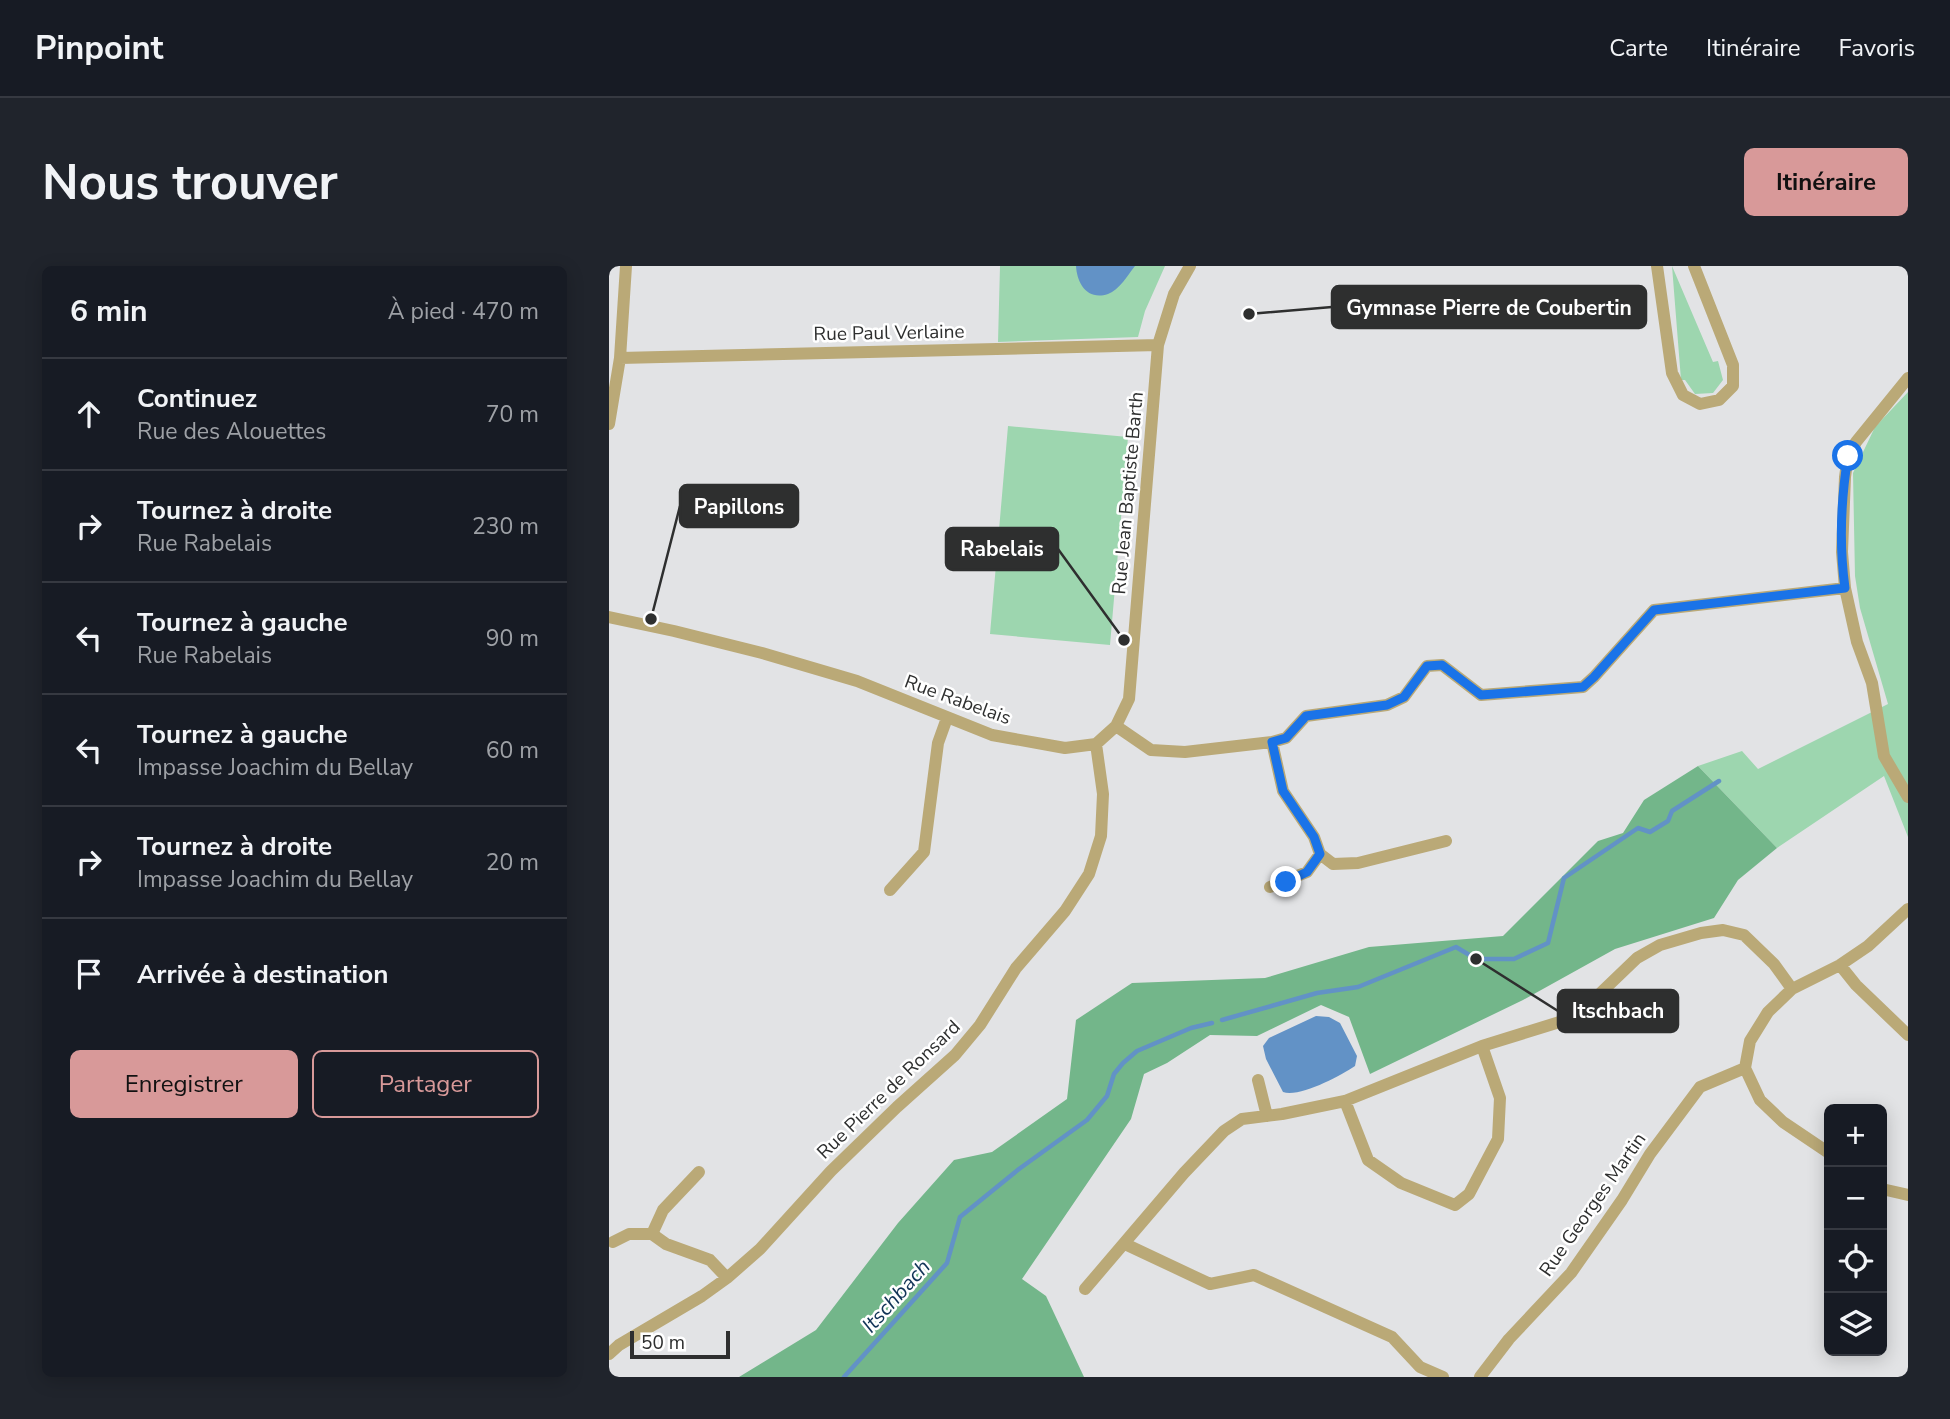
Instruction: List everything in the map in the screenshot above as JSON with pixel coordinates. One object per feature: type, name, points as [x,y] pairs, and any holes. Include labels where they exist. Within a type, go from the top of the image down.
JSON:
[{"type":"street","points":[[609,424],[620,358],[626,266]]},
{"type":"street","name":"Rue Jean Baptiste Barth","points":[[1116,726],[1129,699],[1158,345],[1174,294],[1190,266]]},
{"type":"street","points":[[1657,266],[1671,373],[1682,395],[1700,404],[1720,400],[1733,387],[1733,365],[1693,266]]},
{"type":"street","name":"Rue Paul Verlaine","points":[[620,358],[1158,345]]},
{"type":"street","points":[[1908,378],[1856,442],[1848,456],[1842,549],[1845,588],[1857,642],[1872,683],[1884,756],[1908,797]]},
{"type":"street","points":[[1096,744],[1116,726],[1151,750],[1185,752],[1272,742],[1286,738],[1306,716],[1387,705],[1404,697],[1427,666],[1442,665],[1481,695],[1583,687],[1654,610],[1845,588]]},
{"type":"street","name":"Rue Rabelais","points":[[609,617],[762,653],[857,681],[992,735],[1065,748],[1096,744]]},
{"type":"street","points":[[890,890],[924,852],[938,743],[947,718]]},
{"type":"street","points":[[1272,742],[1283,791],[1314,837],[1320,854],[1333,864],[1358,863],[1446,841]]},
{"type":"street","name":"Rue Pierre de Ronsard","points":[[609,1354],[619,1345],[702,1296],[760,1249],[841,1162],[955,1055],[981,1025],[1016,968],[1065,911],[1089,874],[1101,836],[1103,794],[1096,744]]},
{"type":"street","points":[[1270,887],[1307,872],[1320,854]]},
{"type":"street","points":[[1824,1150],[1783,1122],[1760,1100],[1745,1068],[1750,1041],[1768,1012],[1792,989],[1840,965],[1868,946],[1908,909]]},
{"type":"street","points":[[1085,1289],[1184,1173],[1224,1131],[1243,1119],[1345,1101],[1482,1046],[1566,1020],[1587,1006],[1637,958],[1660,945],[1701,933],[1723,930],[1744,935],[1774,964],[1792,989]]},
{"type":"street","points":[[1840,965],[1856,985],[1908,1035]]},
{"type":"street","points":[[1345,1101],[1368,1160],[1401,1183],[1455,1205],[1469,1194],[1498,1139],[1500,1098],[1482,1046]]},
{"type":"street","name":"Rue Georges Martin","points":[[1480,1377],[1509,1339],[1571,1273],[1622,1200],[1650,1154],[1700,1087],[1745,1068]]},
{"type":"street","points":[[1258,1080],[1267,1116]]},
{"type":"street","points":[[652,1234],[663,1210],[699,1172]]},
{"type":"street","points":[[1887,1190],[1908,1195]]},
{"type":"street","points":[[614,1242],[629,1234],[652,1234],[666,1244],[710,1260],[727,1278]]},
{"type":"street","points":[[1125,1244],[1210,1284],[1254,1275],[1392,1337],[1420,1367],[1443,1377]]},
{"type":"green space","points":[[1000,266],[1165,266],[1145,311],[1138,337],[998,342]]},
{"type":"green space","points":[[1672,266],[1713,362],[1718,361],[1723,380],[1713,393],[1695,394],[1685,380],[1681,380]]},
{"type":"green space","points":[[1908,392],[1908,837],[1884,776],[1777,848],[1698,766],[1742,751],[1758,769],[1888,704],[1860,608],[1855,576],[1853,473],[1875,427]]},
{"type":"green space","points":[[1008,426],[1128,437],[1110,645],[990,634]]},
{"type":"green space","points":[[1698,766],[1777,848],[1738,880],[1714,918],[1615,949],[1523,1000],[1370,1074],[1349,1017],[1321,1005],[1257,1036],[1210,1035],[1167,1063],[1144,1074],[1131,1119],[1022,1279],[1046,1296],[1084,1377],[739,1377],[816,1330],[898,1223],[954,1160],[992,1152],[1067,1099],[1076,1020],[1132,983],[1265,978],[1369,947],[1503,936],[1598,841],[1623,833],[1644,800]]},
{"type":"water","points":[[1076,266],[1135,266],[1116,289],[1101,296],[1085,289],[1078,279]]},
{"type":"water","points":[[1316,1016],[1329,1017],[1340,1023],[1357,1056],[1355,1066],[1309,1089],[1283,1092],[1266,1059],[1263,1046],[1269,1038]]},
{"type":"waterway","name":"Itschbach","points":[[1222,1020],[1317,993],[1358,987],[1456,947],[1476,959],[1514,959],[1548,943],[1564,878],[1638,828],[1650,832],[1668,821],[1672,811],[1719,781]]},
{"type":"waterway","name":"Itschbach","points":[[844,1377],[947,1263],[960,1217],[1019,1169],[1087,1120],[1107,1096],[1114,1074],[1137,1051],[1191,1028],[1212,1023]]},
{"type":"place","name":"Gymnase Pierre de Coubertin","points":[[1249,314]]},
{"type":"place","name":"Papillons","points":[[651,619]]},
{"type":"place","name":"Rabelais","points":[[1124,640]]},
{"type":"place","name":"Itschbach","points":[[1476,959]]},
{"type":"route","points":[[1286,882],[1307,872],[1320,854],[1314,837],[1283,791],[1272,742],[1286,738],[1306,716],[1387,705],[1404,697],[1427,666],[1442,665],[1481,695],[1583,687],[1654,610],[1845,588],[1842,549],[1848,456]]}]
